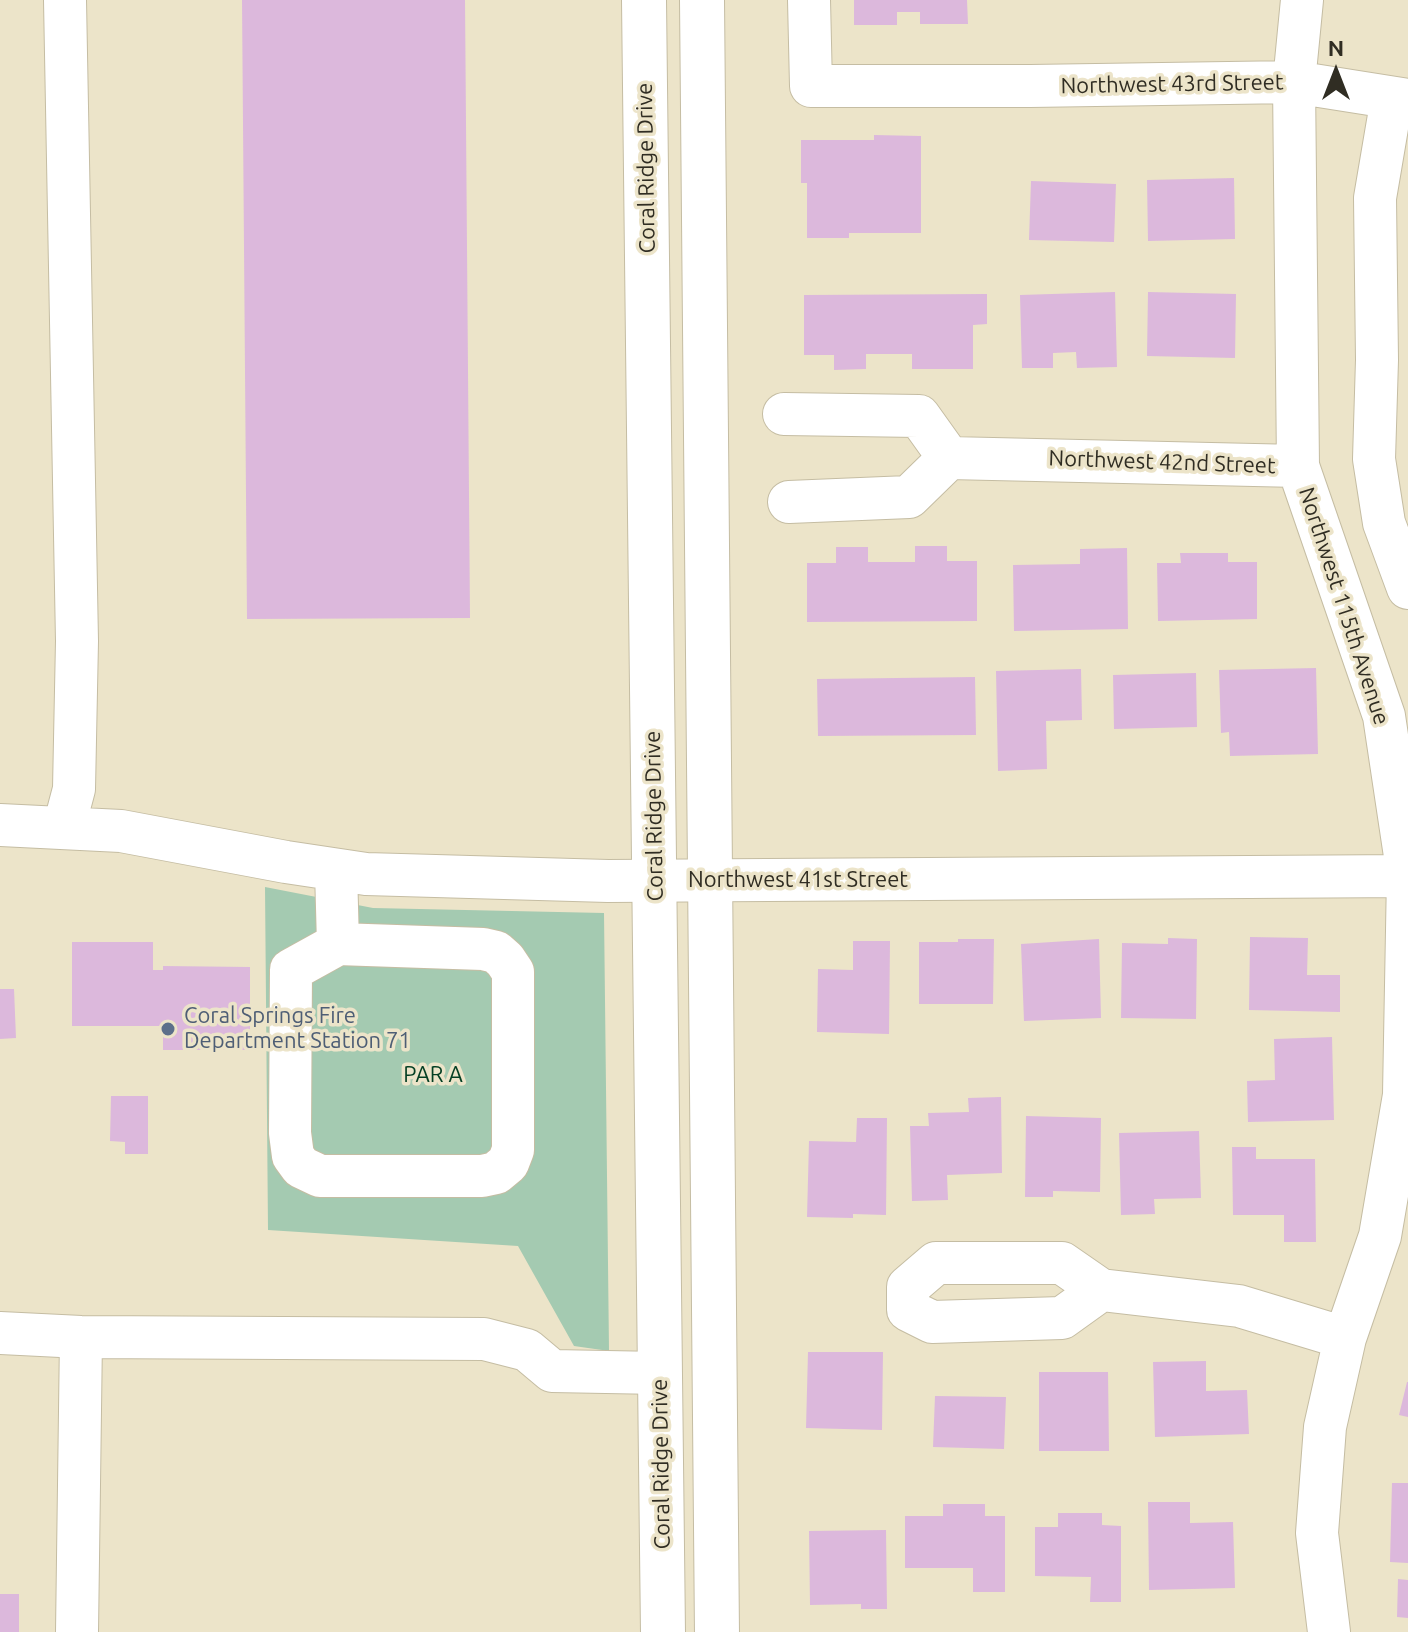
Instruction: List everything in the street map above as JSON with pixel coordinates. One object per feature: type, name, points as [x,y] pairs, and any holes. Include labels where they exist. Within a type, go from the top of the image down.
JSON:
[{"type":"main road","name":"Coral Ridge Drive","points":[[644,0],[663,1632]]},
{"type":"main road","points":[[702,0],[717,1632]]},
{"type":"street","points":[[64,827],[74,789],[77,641],[65,0]]},
{"type":"street","name":"Northwest 43rd Street","points":[[809,0],[811,86],[1294,82],[1400,99]]},
{"type":"street","name":"Northwest 115th Avenue","points":[[1302,0],[1294,82],[1298,466],[1384,716],[1408,876],[1404,1095],[1380,1236],[1345,1338],[1325,1427],[1317,1533],[1329,1632]]},
{"type":"street","points":[[1344,599],[1406,582],[1384,523],[1374,459],[1377,360],[1375,198],[1400,99]]},
{"type":"street","points":[[784,414],[919,416],[949,458],[909,497],[789,502]]},
{"type":"street","name":"Northwest 42nd Street","points":[[949,458],[1298,466]]},
{"type":"street","name":"Northwest 41st Street","points":[[0,825],[121,831],[366,874],[654,881],[1408,876]]},
{"type":"street","points":[[336,870],[338,944]]},
{"type":"street","points":[[338,944],[483,949],[496,952],[505,960],[513,972],[513,1150],[508,1163],[496,1173],[482,1176],[320,1176],[301,1167],[293,1156],[290,1133],[291,970],[338,944]]},
{"type":"street","points":[[1101,1290],[1239,1306],[1345,1338]]},
{"type":"street","points":[[0,1333],[81,1337],[484,1339],[527,1350],[552,1371],[660,1373]]},
{"type":"street","points":[[77,1632],[81,1337]]},
{"type":"green space","name":"PAR A","points":[[265,887],[373,908],[604,913],[609,1351],[574,1346],[518,1246],[268,1230]]},
{"type":"building","points":[[242,0],[465,0],[470,618],[247,619]]},
{"type":"building","points":[[854,0],[967,0],[968,24],[920,24],[920,12],[897,12],[897,25],[854,25]]},
{"type":"building","points":[[874,135],[921,136],[921,233],[849,233],[849,238],[807,238],[807,183],[801,183],[801,140],[874,140]]},
{"type":"building","points":[[1234,178],[1235,239],[1148,241],[1147,180]]},
{"type":"building","points":[[1031,181],[1116,184],[1114,242],[1029,240]]},
{"type":"building","points":[[1115,292],[1117,367],[1077,368],[1076,352],[1053,353],[1053,368],[1022,368],[1020,295]]},
{"type":"building","points":[[1148,292],[1236,294],[1235,358],[1147,356]]},
{"type":"building","points":[[987,294],[987,324],[973,325],[973,369],[912,369],[912,354],[866,354],[866,369],[834,370],[834,355],[804,355],[804,295]]},
{"type":"building","points":[[915,546],[947,546],[947,561],[977,561],[977,621],[807,622],[807,563],[836,563],[836,547],[868,547],[868,562],[915,562]]},
{"type":"building","points":[[1127,548],[1128,629],[1014,631],[1013,565],[1080,564],[1080,549]]},
{"type":"building","points":[[1180,553],[1228,553],[1228,562],[1257,562],[1257,619],[1158,621],[1157,563],[1181,563]]},
{"type":"building","points":[[1316,668],[1318,754],[1230,756],[1229,732],[1221,733],[1219,670]]},
{"type":"building","points":[[1081,669],[1082,720],[1046,721],[1047,769],[998,771],[996,671]]},
{"type":"building","points":[[1196,673],[1197,727],[1114,729],[1113,675]]},
{"type":"building","points":[[975,677],[976,735],[818,736],[817,679]]},
{"type":"building","points":[[1250,937],[1308,938],[1307,975],[1340,975],[1340,1012],[1249,1010]]},
{"type":"building","points":[[1168,938],[1197,939],[1196,1019],[1121,1018],[1122,943],[1168,944]]},
{"type":"building","points":[[958,939],[994,939],[993,1004],[919,1004],[919,942],[958,942]]},
{"type":"building","points":[[1099,939],[1101,1018],[1024,1021],[1021,944]]},
{"type":"building","points":[[853,941],[890,941],[889,1034],[817,1032],[818,969],[853,970]]},
{"type":"building","points":[[72,942],[153,942],[153,970],[163,970],[163,966],[250,967],[250,1050],[163,1050],[163,1026],[72,1026]]},
{"type":"building","points":[[0,989],[14,989],[16,1038],[0,1039]]},
{"type":"building","points":[[1332,1037],[1334,1120],[1248,1122],[1247,1081],[1275,1080],[1274,1039]]},
{"type":"building","points":[[111,1096],[148,1096],[148,1154],[125,1154],[125,1142],[110,1141]]},
{"type":"building","points":[[1001,1097],[1002,1173],[947,1175],[948,1200],[912,1201],[910,1126],[929,1126],[928,1113],[969,1112],[968,1098]]},
{"type":"building","points":[[1026,1116],[1101,1118],[1100,1192],[1053,1191],[1053,1197],[1025,1197]]},
{"type":"building","points":[[857,1118],[887,1118],[886,1215],[807,1217],[809,1141],[856,1142]]},
{"type":"building","points":[[1199,1131],[1201,1198],[1154,1199],[1155,1214],[1121,1215],[1119,1133]]},
{"type":"building","points":[[1232,1147],[1256,1147],[1256,1159],[1315,1159],[1316,1242],[1284,1242],[1284,1215],[1233,1215]]},
{"type":"building","points":[[808,1352],[883,1352],[882,1430],[806,1428]]},
{"type":"building","points":[[1206,1361],[1206,1391],[1247,1390],[1249,1434],[1155,1437],[1153,1362]]},
{"type":"building","points":[[1039,1372],[1108,1372],[1109,1451],[1039,1451]]},
{"type":"building","points":[[1408,1382],[1408,1417],[1399,1415]]},
{"type":"building","points":[[935,1396],[1006,1397],[1004,1449],[933,1447]]},
{"type":"building","points":[[1392,1483],[1408,1483],[1408,1563],[1390,1562]]},
{"type":"building","points":[[1148,1502],[1190,1502],[1190,1523],[1233,1522],[1235,1588],[1149,1590]]},
{"type":"building","points":[[943,1504],[985,1504],[985,1516],[1005,1516],[1005,1592],[973,1592],[973,1568],[905,1568],[905,1516],[943,1516]]},
{"type":"building","points":[[1058,1513],[1102,1513],[1102,1525],[1121,1526],[1121,1602],[1090,1602],[1091,1577],[1035,1576],[1035,1527],[1058,1527]]},
{"type":"building","points":[[886,1530],[887,1609],[861,1609],[861,1604],[810,1605],[809,1531]]},
{"type":"building","points":[[1398,1579],[1408,1580],[1408,1618],[1397,1617]]},
{"type":"building","points":[[0,1594],[19,1594],[19,1632],[0,1632]]},
{"type":"place","name":"Coral Springs Fire Department Station 71","points":[[168,1029]]}]
